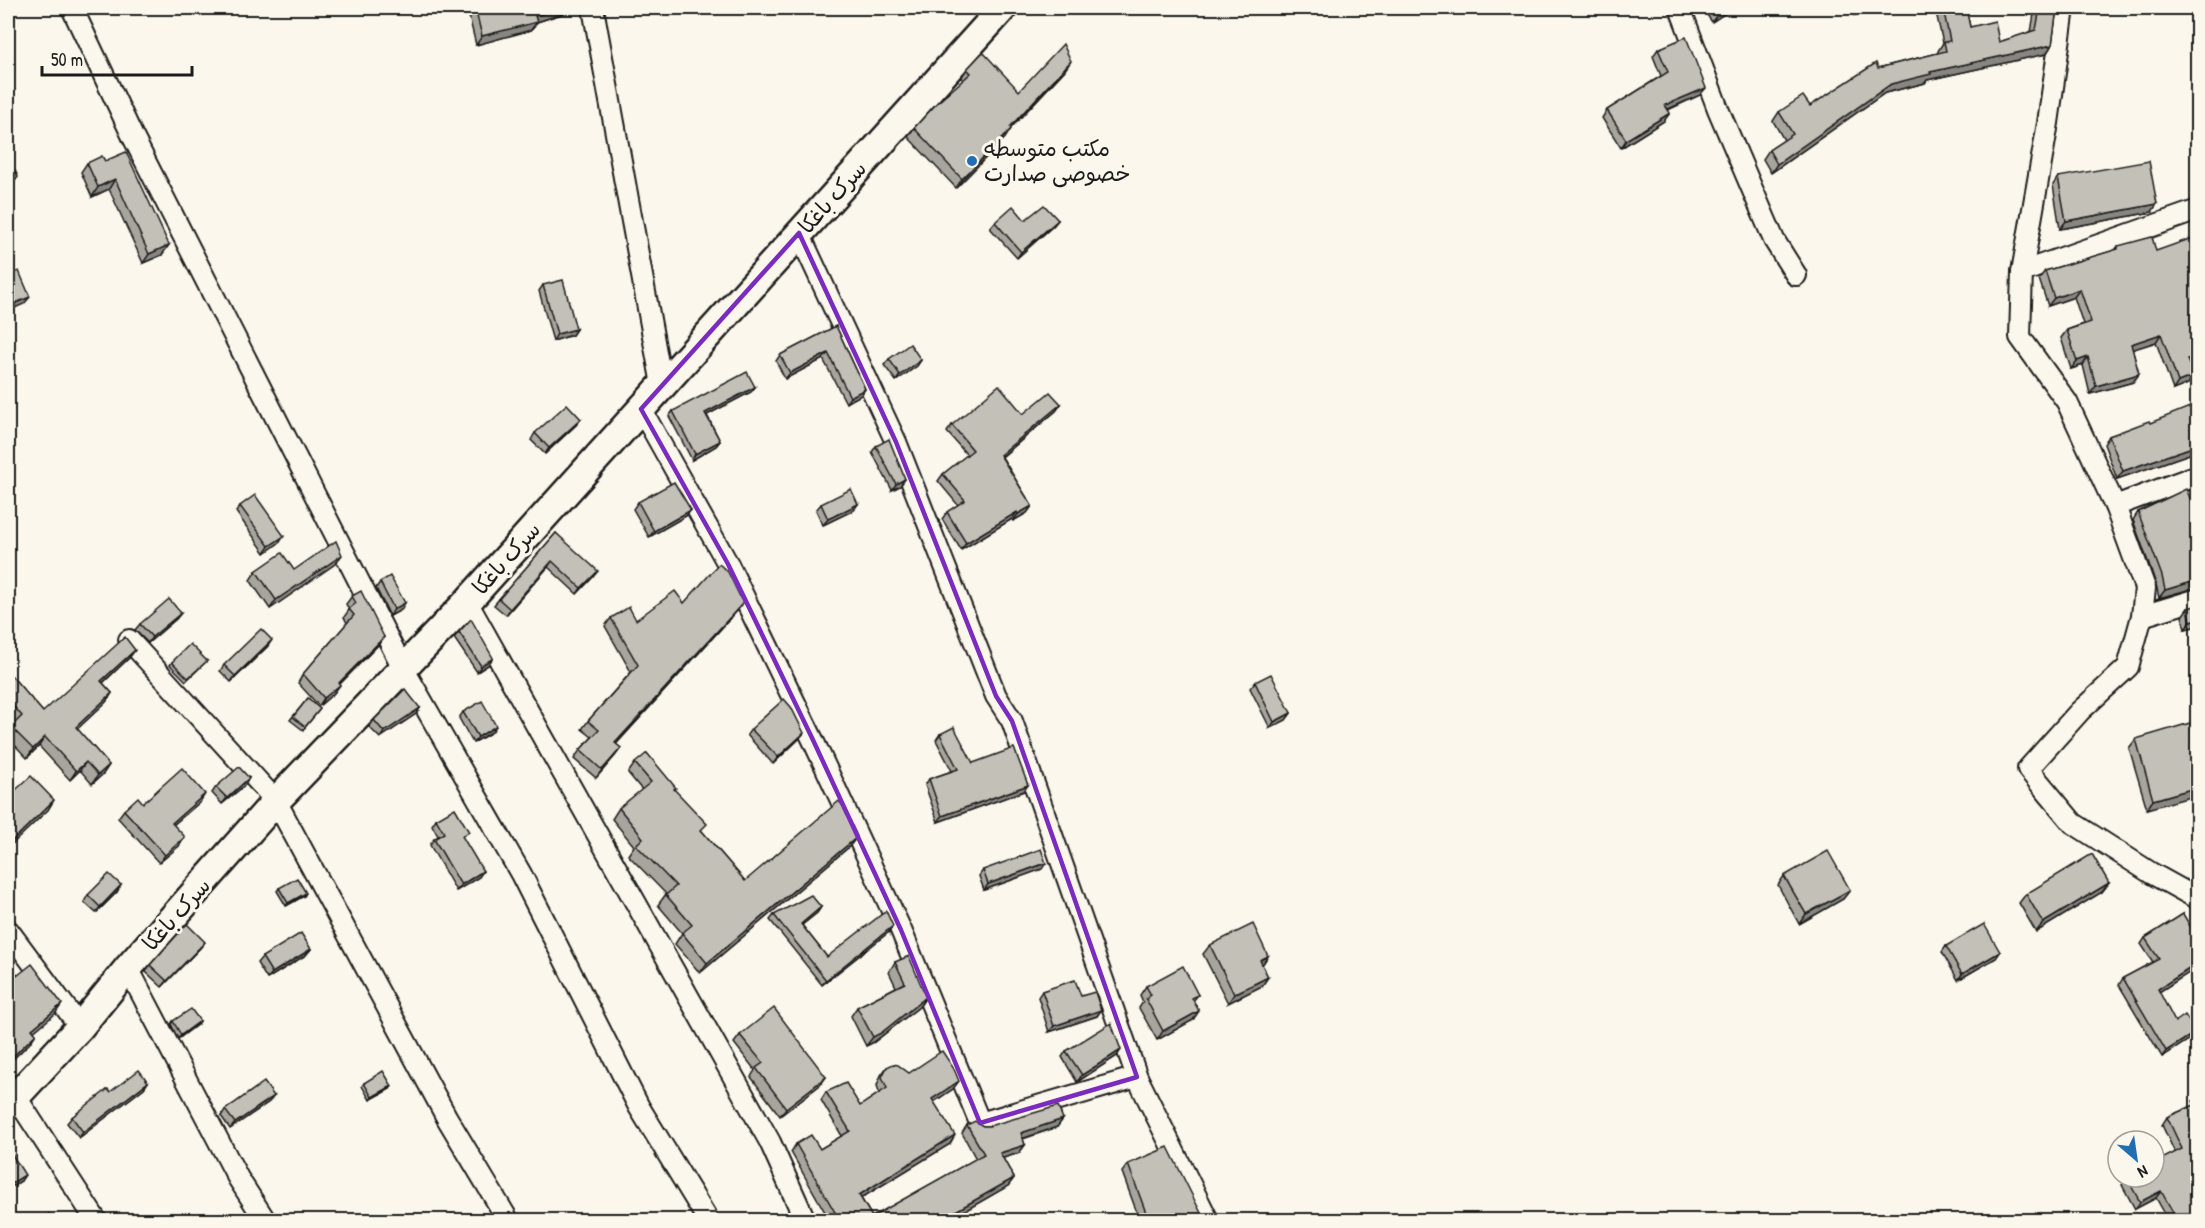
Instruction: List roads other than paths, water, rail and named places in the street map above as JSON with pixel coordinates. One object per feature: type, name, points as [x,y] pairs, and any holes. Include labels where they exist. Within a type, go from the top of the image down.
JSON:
[{"type":"street","points":[[72,8],[133,136],[403,668],[521,874],[639,1107],[708,1221]]},
{"type":"street","points":[[593,8],[662,385]]},
{"type":"street","name":"سرک باغکا","points":[[12,1101],[80,1027],[128,968],[276,801],[467,602],[1003,8]]},
{"type":"street","points":[[1680,8],[1718,109],[1774,240],[1796,275]]},
{"type":"street","points":[[2064,8],[2048,123],[2022,272],[2020,337],[2067,402],[2115,506],[2145,588],[2142,616],[2128,667],[2080,711],[2028,769],[2073,823],[2151,873],[2198,899]]},
{"type":"street","points":[[2022,272],[2198,210]]},
{"type":"street","points":[[799,233],[896,442],[996,696],[1011,721],[1137,1077],[1208,1221]]},
{"type":"street","points":[[641,409],[728,564],[813,740],[901,930],[980,1123],[1137,1077]]},
{"type":"street","points":[[2115,506],[2198,476]]},
{"type":"street","points":[[2142,616],[2198,599]]},
{"type":"street","points":[[467,602],[770,1142],[805,1221]]},
{"type":"street","points":[[129,640],[276,801],[447,1118],[508,1221]]},
{"type":"street","points":[[8,930],[80,1027]]},
{"type":"street","points":[[128,968],[238,1178],[265,1221]]},
{"type":"street","points":[[12,1101],[96,1221]]},
{"type":"place","name":"مکتب متوسطه خصوصی صدارت","points":[[972,161]]}]
